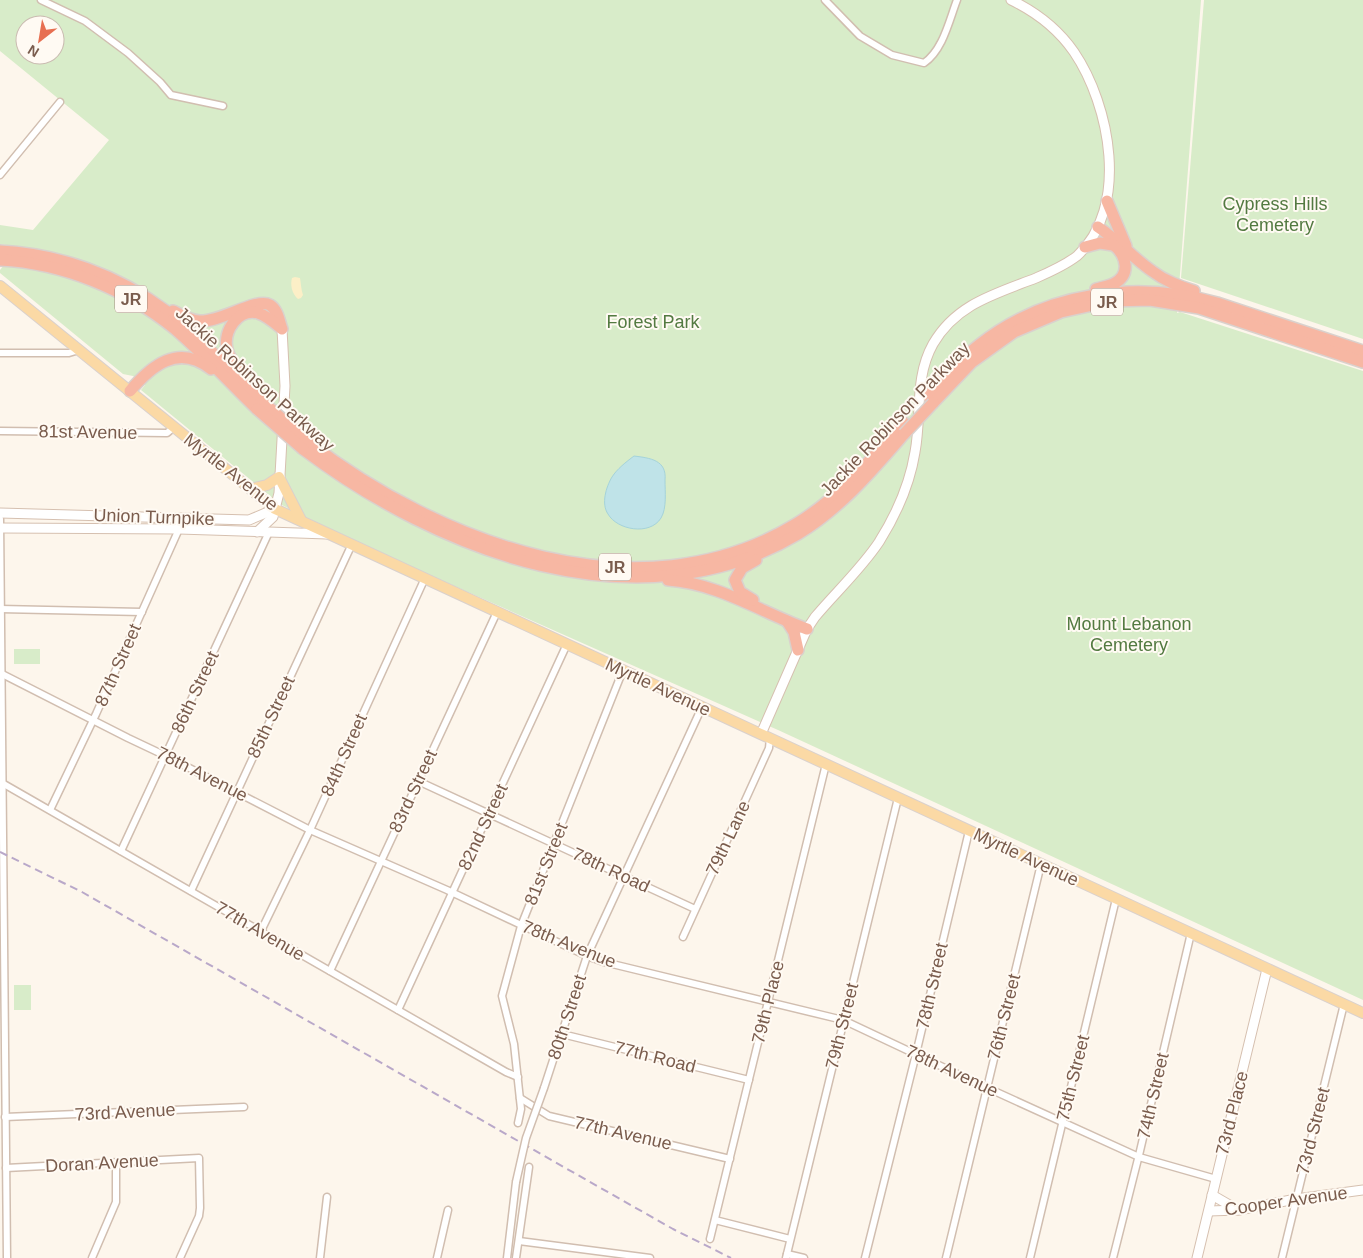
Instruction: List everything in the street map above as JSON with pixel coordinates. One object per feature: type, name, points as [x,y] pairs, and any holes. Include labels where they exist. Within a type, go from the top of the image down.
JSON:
[{"type":"highway","points":[[1107,201],[1128,250]]},
{"type":"highway","points":[[1071,300],[1092,290],[1112,284],[1120,278],[1125,270],[1122,253],[1096,230]]},
{"type":"highway","points":[[1096,230],[1128,250],[1144,266],[1162,278],[1230,307]]},
{"type":"highway","points":[[1085,247],[1100,243],[1113,245]]},
{"type":"highway","name":"Jackie Robinson Parkway","points":[[0,251],[42,256],[71,263],[115,281],[144,296],[188,329],[253,393],[260,405]]},
{"type":"highway","name":"Jackie Robinson Parkway","points":[[0,260],[65,270],[133,300],[175,330],[235,388],[260,405],[345,479],[388,505],[433,528],[481,547],[527,561],[576,572],[641,577],[683,574],[719,567],[762,551],[798,534],[826,514],[849,494],[904,428]]},
{"type":"highway","name":"Jackie Robinson Parkway","points":[[305,445],[421,512],[482,538],[529,553],[600,566],[674,567],[713,559],[752,546],[786,530],[823,505],[845,487],[931,399],[968,354],[990,337],[1035,312],[1071,300],[1106,293],[1182,294],[1230,307],[1363,352]]},
{"type":"highway","points":[[144,296],[186,318],[198,321],[216,320],[261,302],[269,304],[275,309],[282,329]]},
{"type":"highway","name":"Jackie Robinson Parkway","points":[[931,399],[972,362],[1014,332],[1055,314],[1087,305],[1111,301],[1150,300],[1187,305],[1223,315],[1363,362]]},
{"type":"highway","points":[[253,393],[229,356],[226,344],[228,330],[239,317],[251,313],[266,317],[282,329]]},
{"type":"highway","points":[[130,392],[154,366],[169,359],[181,358],[204,364],[235,388]]},
{"type":"highway","points":[[798,534],[774,551],[744,566],[738,574],[736,583],[740,592],[745,597],[808,626]]},
{"type":"highway","points":[[641,577],[702,586],[788,621],[808,626]]},
{"type":"highway","points":[[788,621],[794,632],[798,650]]},
{"type":"main road","name":"Myrtle Avenue","points":[[1,290],[79,350],[275,509],[1363,1013]]},
{"type":"main road","points":[[250,489],[266,485],[279,477],[301,520]]},
{"type":"street","points":[[41,0],[85,21],[128,53],[160,82],[171,95],[224,106]]},
{"type":"street","points":[[826,0],[860,36],[892,55],[924,63],[933,56],[938,48],[957,0]]},
{"type":"street","points":[[766,736],[808,626],[878,543],[902,497],[916,450],[918,396],[924,366],[932,345],[941,332],[966,308],[982,298],[1059,269],[1076,256],[1085,247],[1096,230],[1107,201],[1109,166],[1104,121],[1090,81],[1073,51],[1060,34],[1036,14],[1011,0]]},
{"type":"street","points":[[0,176],[60,102]]},
{"type":"street","points":[[257,532],[273,517],[279,492],[285,386],[282,329]]},
{"type":"street","points":[[0,353],[68,353],[79,350]]},
{"type":"street","name":"81st Avenue","points":[[0,431],[167,433],[174,427]]},
{"type":"street","name":"Union Turnpike","points":[[0,513],[249,520],[275,509]]},
{"type":"street","points":[[0,518],[2,1073],[5,1118],[3,1150],[6,1168],[3,1229],[6,1258]]},
{"type":"street","name":"87th Street","points":[[50,810],[93,720],[179,529],[179,519]]},
{"type":"street","name":"Union Turnpike","points":[[0,528],[179,529],[331,534]]},
{"type":"street","name":"86th Street","points":[[120,851],[269,532]]},
{"type":"street","name":"85th Street","points":[[191,891],[352,544]]},
{"type":"street","name":"84th Street","points":[[261,931],[310,830],[425,578]]},
{"type":"street","points":[[0,609],[142,612]]},
{"type":"street","name":"83rd Street","points":[[330,971],[497,612]]},
{"type":"street","name":"82nd Street","points":[[398,1010],[567,644]]},
{"type":"street","name":"81st Street","points":[[518,1123],[521,1109],[514,1044],[502,996],[521,926],[623,670]]},
{"type":"street","name":"78th Avenue","points":[[1,674],[310,830],[452,892],[587,956],[604,962],[843,1020],[1138,1157],[1216,1179]]},
{"type":"street","name":"80th Street","points":[[507,1258],[516,1182],[526,1138],[587,956],[702,706]]},
{"type":"street","name":"79th Lane","points":[[683,937],[769,748],[766,736]]},
{"type":"street","name":"79th Place","points":[[710,1239],[826,764]]},
{"type":"street","name":"78th Road","points":[[418,781],[695,909]]},
{"type":"street","name":"77th Avenue","points":[[2,784],[518,1078]]},
{"type":"street","name":"79th Street","points":[[786,1256],[898,798]]},
{"type":"street","name":"78th Street","points":[[865,1258],[969,831]]},
{"type":"street","name":"76th Street","points":[[946,1258],[1041,864]]},
{"type":"street","name":"75th Street","points":[[1030,1258],[1116,899]]},
{"type":"street","name":"74th Street","points":[[1113,1258],[1191,933]]},
{"type":"street","name":"73rd Place","points":[[1197,1258],[1267,969]]},
{"type":"street","name":"73rd Street","points":[[1282,1258],[1344,1004]]},
{"type":"street","name":"77th Road","points":[[562,1034],[749,1080]]},
{"type":"street","name":"77th Avenue","points":[[520,1098],[549,1116],[730,1158]]},
{"type":"street","name":"73rd Avenue","points":[[5,1118],[244,1107]]},
{"type":"street","name":"Doran Avenue","points":[[6,1168],[199,1158],[199,1216],[180,1258]]},
{"type":"street","points":[[92,1258],[116,1202],[116,1163]]},
{"type":"street","points":[[516,1258],[528,1167]]},
{"type":"street","name":"Cooper Avenue","points":[[1209,1211],[1238,1210],[1296,1199],[1363,1190]]},
{"type":"street","points":[[1212,1195],[1238,1210]]},
{"type":"street","points":[[320,1258],[327,1197]]},
{"type":"street","points":[[437,1258],[448,1210]]},
{"type":"street","points":[[715,1220],[790,1238]]},
{"type":"street","points":[[519,1241],[650,1258]]},
{"type":"street","points":[[786,1256],[804,1258]]},
{"type":"green space","name":"Forest Park","points":[[0,0],[1201,0],[1177,313],[1180,312],[1363,371],[1363,1000],[778,730],[353,541],[280,504],[141,390],[145,385],[133,376],[123,374],[0,273],[0,270],[19,247],[0,244],[0,225],[33,230],[109,140],[17,65],[65,65],[65,15],[15,15],[15,63],[0,51]]},
{"type":"green space","name":"Cypress Hills Cemetery","points":[[1204,0],[1363,0],[1363,339],[1181,278]]},
{"type":"green space","points":[[14,649],[40,649],[40,664],[14,664]]},
{"type":"green space","points":[[14,985],[31,985],[31,1010],[14,1010]]},
{"type":"sand","points":[[292,278],[300,278],[303,295],[298,299],[294,295],[291,286]]},
{"type":"water","points":[[634,456],[656,461],[665,473],[663,514],[656,524],[642,529],[626,527],[612,520],[605,505],[606,490],[612,477],[619,468]]},
{"type":"railway","points":[[0,852],[82,892],[673,1229],[731,1258]]},
{"type":"park label","name":"Mount Lebanon Cemetery","points":[[1129,634]]}]
